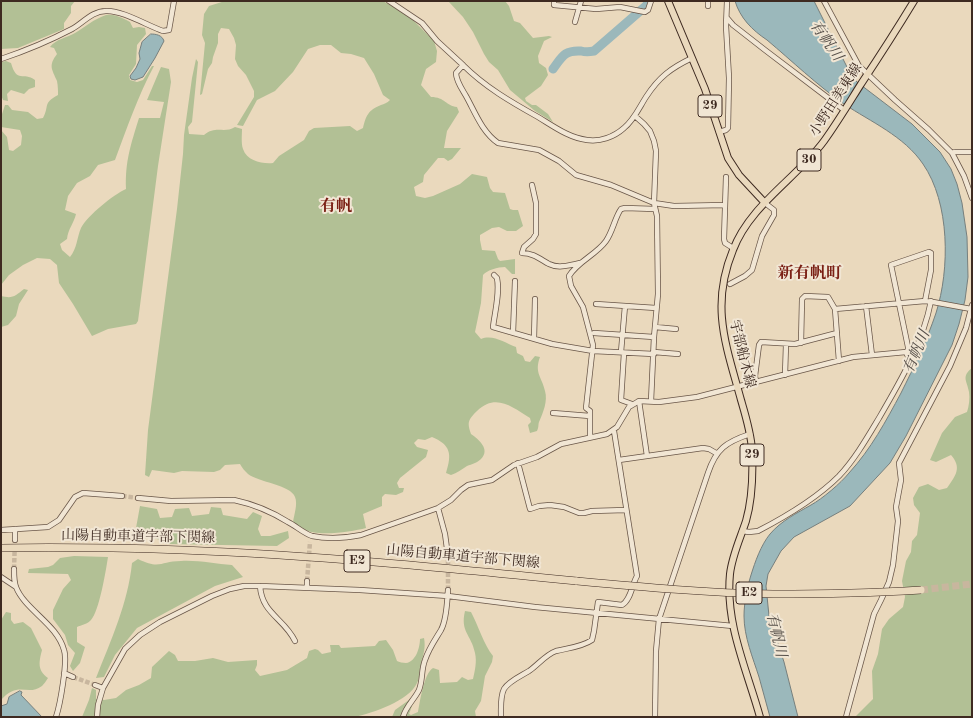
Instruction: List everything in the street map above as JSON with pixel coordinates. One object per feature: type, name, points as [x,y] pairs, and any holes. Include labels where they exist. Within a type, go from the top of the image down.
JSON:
[{"type":"highway","name":"山陽自動車道宇部下関線","points":[[1,548],[183,550],[379,562],[700,591],[818,594],[922,590]]},
{"type":"main road","name":"29","points":[[668,1],[705,89],[728,158],[733,166],[765,202]]},
{"type":"main road","name":"小野田美東線","points":[[765,202],[812,156],[824,141],[914,1]]},
{"type":"main road","name":"宇部船木線","points":[[760,717],[736,640],[730,603],[730,572],[746,519],[752,484],[752,459],[750,434],[726,347],[721,315],[723,281],[733,248],[748,223],[765,202]]},
{"type":"street","points":[[1,59],[62,34],[98,12],[106,11],[122,14],[164,31],[169,30],[174,1]]},
{"type":"street","points":[[389,1],[422,23],[475,78],[491,90],[575,138],[593,141],[609,137],[620,131],[635,116],[659,80],[675,66],[692,58]]},
{"type":"street","points":[[554,1],[554,5],[596,9],[620,8],[645,12],[648,10],[651,1]]},
{"type":"street","points":[[575,22],[581,1]]},
{"type":"street","points":[[719,132],[728,128],[729,78],[726,26],[727,1]]},
{"type":"street","points":[[824,1],[856,62],[866,76],[929,130],[952,153],[964,176],[972,198]]},
{"type":"street","points":[[727,18],[733,25],[752,40],[844,110]]},
{"type":"street","points":[[463,65],[456,71],[456,77],[474,112],[493,140],[505,145],[539,150],[559,161],[576,175],[611,185],[654,203],[674,206],[725,205]]},
{"type":"street","points":[[635,116],[650,131],[656,146],[654,203],[658,231],[658,294],[651,401]]},
{"type":"street","points":[[952,153],[972,152]]},
{"type":"street","points":[[726,177],[725,242],[733,248]]},
{"type":"street","points":[[532,185],[536,204],[536,234],[524,247],[522,253],[530,254],[550,264],[564,266],[580,263]]},
{"type":"street","points":[[730,284],[749,274],[754,266],[762,236],[774,215],[774,210],[765,202]]},
{"type":"street","points":[[590,436],[590,411],[586,408],[593,350],[592,338],[583,306],[571,286],[569,276],[580,263],[605,242],[621,209],[655,209]]},
{"type":"street","points":[[910,361],[906,352],[908,347],[892,265],[929,252],[931,253],[931,270],[924,301]]},
{"type":"street","points":[[494,275],[498,282],[493,327],[552,344],[593,350],[678,354]]},
{"type":"street","points":[[513,333],[515,281]]},
{"type":"street","points":[[801,343],[802,300],[805,296],[828,297],[834,309],[839,361]]},
{"type":"street","points":[[534,339],[535,299]]},
{"type":"street","points":[[834,309],[924,301],[971,307],[966,328],[950,366],[899,463],[901,480],[896,507],[898,521],[893,565],[889,582],[874,614],[846,717]]},
{"type":"street","points":[[742,531],[758,531],[812,499],[840,475],[851,462],[887,405],[910,361],[929,313],[932,301]]},
{"type":"street","points":[[596,304],[656,308]]},
{"type":"street","points":[[626,306],[622,352],[621,400],[632,404]]},
{"type":"street","points":[[866,306],[872,355]]},
{"type":"street","points":[[655,327],[676,328]]},
{"type":"street","points":[[594,333],[654,337]]},
{"type":"street","points":[[756,381],[755,376],[759,344],[761,342],[795,344],[837,333]]},
{"type":"street","points":[[785,375],[786,344]]},
{"type":"street","points":[[138,498],[171,502],[223,500],[243,502],[276,515],[311,535],[352,537],[438,508],[451,500],[460,490],[468,485],[492,480],[518,463],[537,457],[561,444],[590,436],[607,434],[614,431],[629,407],[639,401],[674,400],[697,397],[853,357],[906,352]]},
{"type":"street","points":[[639,401],[647,456]]},
{"type":"street","points":[[553,413],[590,416]]},
{"type":"street","points":[[501,717],[502,695],[504,689],[548,655],[583,645],[592,640],[598,602],[622,605],[626,603],[637,576],[614,431]]},
{"type":"street","points":[[656,717],[656,651],[659,618],[716,453],[734,440],[750,434]]},
{"type":"street","points":[[619,460],[703,448],[709,449],[716,453]]},
{"type":"street","points":[[518,463],[530,509],[550,505],[564,507],[579,513],[626,510]]},
{"type":"street","points":[[1,530],[48,527],[58,520],[75,498],[83,493],[122,496]]},
{"type":"street","points":[[438,508],[445,534],[448,556]]},
{"type":"street","points":[[15,529],[15,540]]},
{"type":"street","points":[[310,542],[311,535]]},
{"type":"street","points":[[14,569],[16,587]]},
{"type":"street","points":[[1,577],[16,587],[23,598],[52,629],[62,644],[66,658],[56,717]]},
{"type":"street","points":[[307,581],[307,588]]},
{"type":"street","points":[[97,717],[98,705],[103,688],[125,649],[131,642],[149,628],[212,596],[237,588],[260,586],[448,596],[596,613],[733,626]]},
{"type":"street","points":[[260,586],[263,602],[270,612],[286,628],[295,641]]},
{"type":"street","points":[[403,717],[405,711],[417,694],[421,684],[424,662],[430,646],[442,629],[446,615],[448,590]]},
{"type":"street","points":[[64,674],[73,677]]},
{"type":"street","points":[[95,684],[103,688]]},
{"type":"green space","points":[[1,1],[75,1],[71,6],[71,13],[64,23],[64,29],[18,48],[1,49]]},
{"type":"green space","points":[[225,1],[383,1],[409,16],[434,41],[437,51],[436,62],[426,69],[421,85],[431,97],[439,98],[450,105],[457,107],[459,112],[447,131],[444,148],[461,148],[452,159],[448,161],[444,158],[438,158],[424,175],[423,182],[414,187],[416,196],[425,198],[433,196],[460,184],[472,174],[487,177],[490,188],[493,192],[505,193],[510,209],[518,210],[523,226],[516,231],[507,231],[499,227],[492,228],[480,235],[482,250],[495,251],[500,261],[515,259],[515,274],[512,274],[505,267],[493,269],[483,275],[481,303],[475,332],[481,339],[494,338],[516,347],[517,353],[523,356],[525,361],[530,362],[535,356],[540,357],[538,362],[538,371],[544,386],[546,399],[545,407],[537,431],[530,433],[528,425],[531,422],[530,418],[510,406],[497,402],[484,406],[477,411],[469,421],[469,427],[471,434],[480,441],[484,448],[484,455],[478,462],[451,475],[446,473],[449,455],[443,443],[432,437],[425,440],[418,439],[414,443],[417,447],[428,450],[426,457],[400,478],[397,483],[399,488],[404,488],[403,492],[396,495],[385,494],[382,497],[382,506],[363,514],[366,528],[352,531],[325,533],[317,533],[303,529],[293,522],[296,503],[295,497],[292,493],[287,489],[253,477],[247,473],[240,464],[225,465],[220,470],[214,472],[182,471],[174,473],[152,470],[149,477],[145,475],[148,430],[177,209],[184,135],[196,59],[198,62],[192,122],[188,127],[189,134],[204,135],[208,132],[227,130],[235,127],[242,129],[242,144],[245,153],[251,159],[264,163],[273,163],[279,156],[304,140],[309,131],[314,128],[350,126],[357,131],[363,128],[370,111],[390,100],[383,95],[374,74],[364,58],[341,53],[331,45],[320,45],[308,49],[293,72],[275,91],[257,100],[243,126],[237,125],[254,97],[254,91],[246,75],[238,66],[235,59],[236,45],[229,29],[221,28],[218,34],[218,43],[212,63],[208,69],[202,94],[200,95],[205,43],[202,35],[204,14],[209,6]]},
{"type":"green space","points":[[448,1],[505,1],[509,6],[514,21],[520,23],[533,38],[552,37],[544,41],[538,56],[539,63],[546,68],[548,75],[541,86],[525,98],[526,101],[532,105],[536,105],[548,114],[553,122],[535,111],[510,90],[498,70],[489,62],[463,17]]},
{"type":"green space","points":[[106,15],[124,19],[130,22],[133,28],[145,28],[146,34],[137,45],[136,64],[129,75],[130,80],[137,82],[143,80],[152,66],[154,66],[128,124],[115,160],[98,165],[90,176],[77,183],[68,196],[65,210],[76,214],[67,239],[60,244],[62,250],[70,257],[84,223],[101,206],[126,189],[128,161],[139,118],[160,118],[164,102],[147,100],[161,67],[169,69],[171,82],[158,166],[138,321],[136,324],[108,329],[92,336],[59,283],[57,265],[50,259],[37,258],[23,265],[9,275],[1,285],[1,130],[7,137],[9,150],[13,151],[21,145],[22,136],[20,130],[1,127],[1,117],[5,105],[8,105],[12,110],[28,112],[37,119],[43,118],[48,103],[58,95],[57,81],[52,70],[52,62],[57,54],[54,48],[50,47],[58,40],[75,33]]},
{"type":"green space","points":[[6,61],[11,63],[13,69],[18,75],[27,76],[35,80],[35,87],[29,89],[24,94],[11,90],[7,94],[8,101],[3,100],[1,95],[1,62]]},
{"type":"green space","points":[[24,289],[28,290],[19,304],[16,316],[8,325],[1,327],[1,296],[14,296]]},
{"type":"green space","points":[[972,368],[972,717],[855,717],[873,699],[872,671],[878,654],[882,629],[889,619],[903,607],[905,597],[902,581],[906,561],[911,552],[912,541],[917,535],[920,513],[914,505],[913,498],[919,487],[928,484],[939,490],[947,488],[955,475],[957,468],[951,455],[936,462],[930,460],[942,433],[955,417],[967,412],[969,405],[969,392],[966,376]]},
{"type":"green space","points":[[140,506],[157,509],[160,518],[172,517],[175,509],[189,508],[192,516],[209,514],[211,507],[221,508],[223,515],[247,519],[253,512],[262,516],[258,529],[261,536],[270,536],[288,531],[289,538],[277,546],[167,544],[153,538],[145,538],[138,541],[134,539]]},
{"type":"green space","points":[[74,556],[108,557],[102,590],[94,616],[88,622],[77,627],[77,642],[85,647],[80,663],[73,671],[70,666],[75,653],[68,645],[65,635],[53,619],[53,610],[63,589],[71,580],[68,574],[28,573],[29,569],[48,567],[53,565],[60,558]]},
{"type":"green space","points":[[138,559],[151,564],[187,561],[232,565],[243,577],[215,586],[137,628],[115,655],[104,677],[96,678],[123,607],[132,563]]},
{"type":"green space","points":[[465,611],[471,612],[493,656],[492,662],[485,676],[481,701],[475,711],[476,717],[392,717],[395,710],[409,700],[412,706],[409,714],[411,715],[418,712],[425,681],[433,668],[439,670],[440,683],[457,682],[462,677],[468,680],[473,679],[476,666],[476,656],[465,629]]},
{"type":"green space","points":[[6,612],[11,613],[11,620],[14,624],[23,622],[31,628],[42,650],[40,669],[48,678],[42,686],[37,689],[13,691],[1,700],[1,620]]},
{"type":"green space","points":[[424,638],[425,642],[419,679],[413,689],[399,701],[371,713],[354,717],[82,717],[92,688],[96,690],[96,699],[104,700],[116,698],[126,690],[151,678],[152,667],[169,651],[175,655],[178,661],[195,661],[213,658],[228,662],[257,660],[255,670],[260,676],[287,670],[307,658],[309,651],[315,649],[322,654],[331,652],[330,645],[339,645],[341,648],[375,646],[379,641],[386,640],[393,650],[397,661],[406,663],[415,657],[420,639]]},
{"type":"water","name":"有帆川","points":[[735,1],[814,1],[851,75],[857,82],[912,124],[940,152],[951,169],[957,184],[962,203],[967,237],[968,277],[965,300],[959,324],[952,345],[906,436],[890,463],[850,506],[794,537],[781,551],[768,574],[766,586],[769,616],[784,662],[798,717],[770,717],[749,647],[744,624],[745,601],[751,575],[761,548],[774,529],[784,521],[820,499],[841,481],[857,464],[884,424],[901,393],[929,333],[936,313],[944,277],[945,237],[943,217],[932,180],[923,164],[915,154],[897,137],[834,97],[756,32],[743,18]]},
{"type":"water","points":[[151,34],[160,36],[164,41],[143,77],[135,80],[131,79],[130,76],[140,59],[139,53],[142,42]]},
{"type":"water","points":[[20,691],[22,692],[21,695],[42,717],[1,717],[1,706],[7,704],[9,697]]},
{"type":"waterway","points":[[553,69],[561,58],[567,53],[575,51],[594,51],[647,5],[648,1]]},
{"type":"tunnel","points":[[122,496],[138,498]]},
{"type":"tunnel","points":[[14,569],[15,540]]},
{"type":"tunnel","points":[[307,581],[310,542]]},
{"type":"tunnel","points":[[448,556],[448,590]]},
{"type":"tunnel","points":[[921,590],[972,584]]},
{"type":"tunnel","points":[[73,677],[95,685]]},
{"type":"district","name":"有帆","points":[[336,207]]},
{"type":"district","name":"新有帆町","points":[[810,274]]}]
